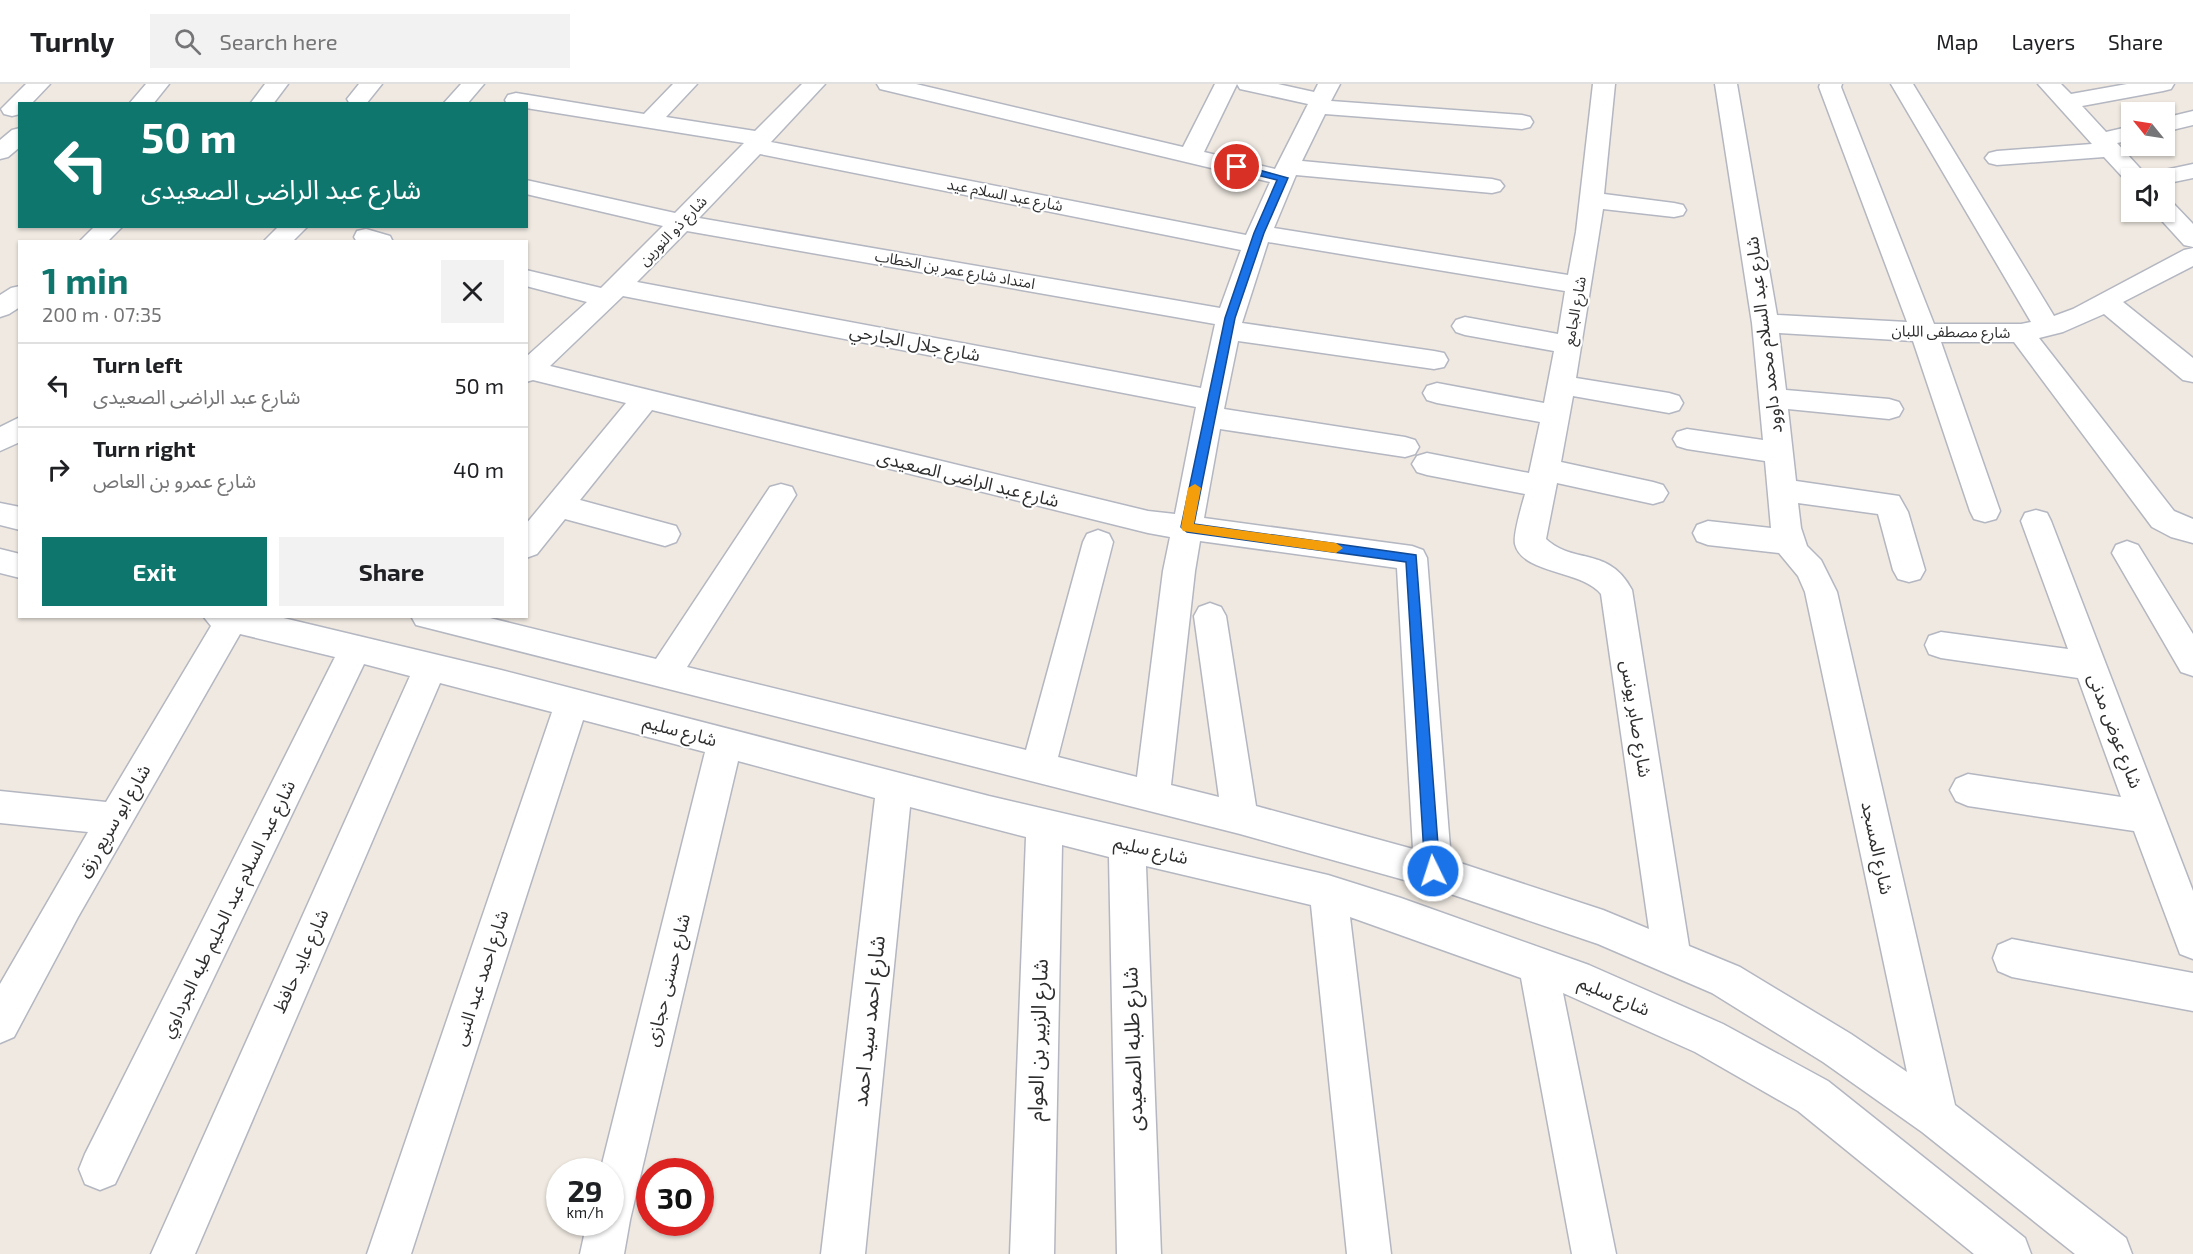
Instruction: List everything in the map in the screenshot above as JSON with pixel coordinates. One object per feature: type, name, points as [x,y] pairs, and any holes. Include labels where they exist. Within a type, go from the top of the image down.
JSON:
[{"type":"street","points":[[20,102],[39,84]]},
{"type":"street","points":[[142,102],[158,84]]},
{"type":"street","points":[[263,102],[277,84]]},
{"type":"street","points":[[456,102],[473,84]]},
{"type":"street","points":[[649,121],[686,84]]},
{"type":"street","name":"شارع ذو النورين","points":[[528,372],[612,293],[814,84]]},
{"type":"street","points":[[888,84],[1190,156],[1286,173],[1492,186]]},
{"type":"street","points":[[1190,156],[1226,84]]},
{"type":"street","points":[[1250,84],[1322,97],[1522,122]]},
{"type":"street","name":"شارع الجامع","points":[[1530,535],[1562,385],[1579,285],[1592,200],[1604,84]]},
{"type":"street","name":"شارع عبد السلام محمد داوود","points":[[1726,84],[1765,323],[1771,398],[1790,542],[1794,552],[1816,578]]},
{"type":"street","points":[[1831,84],[1834,98],[1924,333],[1985,511]]},
{"type":"street","points":[[1902,84],[2034,330],[2163,519],[2182,529],[2193,531]]},
{"type":"street","points":[[2049,84],[2127,168]]},
{"type":"street","points":[[2066,102],[2163,84]]},
{"type":"street","points":[[1152,797],[1179,571],[1210,408],[1229,324],[1257,239],[1322,97]]},
{"type":"street","name":"شارع عبد السلام عيد","points":[[516,100],[649,121],[1257,239],[1579,285]]},
{"type":"street","points":[[12,109],[18,103]]},
{"type":"street","points":[[2175,122],[2193,118]]},
{"type":"street","points":[[0,152],[18,137]]},
{"type":"street","points":[[1997,158],[2105,145],[2121,138]]},
{"type":"street","points":[[2175,175],[2193,171]]},
{"type":"street","name":"امتداد شارع عمر بن الخطاب","points":[[528,187],[681,222],[1434,360]]},
{"type":"street","points":[[1592,200],[1674,210]]},
{"type":"street","points":[[2175,220],[2193,239]]},
{"type":"street","points":[[94,240],[108,228]]},
{"type":"street","points":[[278,240],[293,228]]},
{"type":"street","name":"شارع مصطفى اللبان","points":[[1765,323],[1986,335],[2034,330],[2082,315],[2193,256]]},
{"type":"street","name":"شارع جلال الجارحي","points":[[528,278],[1210,408],[1416,456],[1653,493]]},
{"type":"street","points":[[0,308],[18,295]]},
{"type":"street","points":[[2105,301],[2193,373]]},
{"type":"street","points":[[1465,326],[1569,345]]},
{"type":"street","name":"شارع عبد الراضى الصعيدى","points":[[528,372],[1092,510],[1187,527],[1412,558],[1433,871]]},
{"type":"street","points":[[1562,385],[1669,403]]},
{"type":"street","points":[[1437,393],[1554,415]]},
{"type":"street","points":[[1771,398],[1889,409]]},
{"type":"street","points":[[528,544],[645,399]]},
{"type":"street","points":[[0,441],[18,428]]},
{"type":"street","points":[[1687,439],[1778,453]]},
{"type":"street","points":[[1782,490],[1888,504],[1893,512],[1909,570]]},
{"type":"street","points":[[664,674],[781,495]]},
{"type":"street","points":[[559,506],[665,534]]},
{"type":"street","points":[[0,514],[18,518]]},
{"type":"street","name":"شارع عوض مدنى","points":[[2036,521],[2193,941]]},
{"type":"street","points":[[1708,533],[1790,542]]},
{"type":"street","name":"شارع صابر يونس","points":[[1530,535],[1530,543],[1536,552],[1598,571],[1610,579],[1616,590],[1672,958]]},
{"type":"street","points":[[1038,770],[1098,542]]},
{"type":"street","points":[[2127,553],[2193,662]]},
{"type":"street","points":[[0,561],[18,566]]},
{"type":"street","name":"شارع المسجد","points":[[1816,578],[1937,1118]]},
{"type":"street","points":[[1210,616],[1240,818]]},
{"type":"street","name":"شارع سليم","points":[[225,618],[572,703],[1044,826],[1328,892],[1589,984],[1709,1038],[1813,1096],[2009,1254]]},
{"type":"street","name":"شارع ابو سريع رزق","points":[[0,1023],[225,618]]},
{"type":"street","points":[[442,618],[465,621],[1038,770],[1240,818],[1433,871],[1603,928],[1726,980],[1837,1048],[1937,1118],[2110,1254]]},
{"type":"street","points":[[1941,645],[2091,666]]},
{"type":"street","name":"شارع عبد السلام عبد الحليم طبه الجرداوي","points":[[100,1169],[355,650]]},
{"type":"street","name":"شارع عايد حافظ","points":[[172,1254],[430,667]]},
{"type":"street","name":"شارع احمد عبد النبى","points":[[389,1254],[572,703]]},
{"type":"street","name":"شارع حسنى حجازى","points":[[624,1158],[725,743]]},
{"type":"street","name":"شارع احمد سيد احمد","points":[[843,1254],[894,788]]},
{"type":"street","points":[[1968,790],[2148,817]]},
{"type":"street","points":[[0,807],[115,819]]},
{"type":"street","name":"شارع الزبير بن العوام","points":[[1032,1254],[1044,826]]},
{"type":"street","name":"شارع طلبه الصعيدى","points":[[1128,845],[1140,1254]]},
{"type":"street","points":[[1328,892],[1369,1254]]},
{"type":"street","points":[[2012,958],[2193,992]]},
{"type":"street","points":[[1538,966],[1594,1254]]},
{"type":"street","points":[[602,1254],[606,1236]]},
{"type":"slow traffic","points":[[1195,488],[1187,527],[1336,548]]},
{"type":"route","points":[[1237,167],[1283,178],[1259,233],[1230,318],[1187,527],[1412,558],[1433,871]]}]
